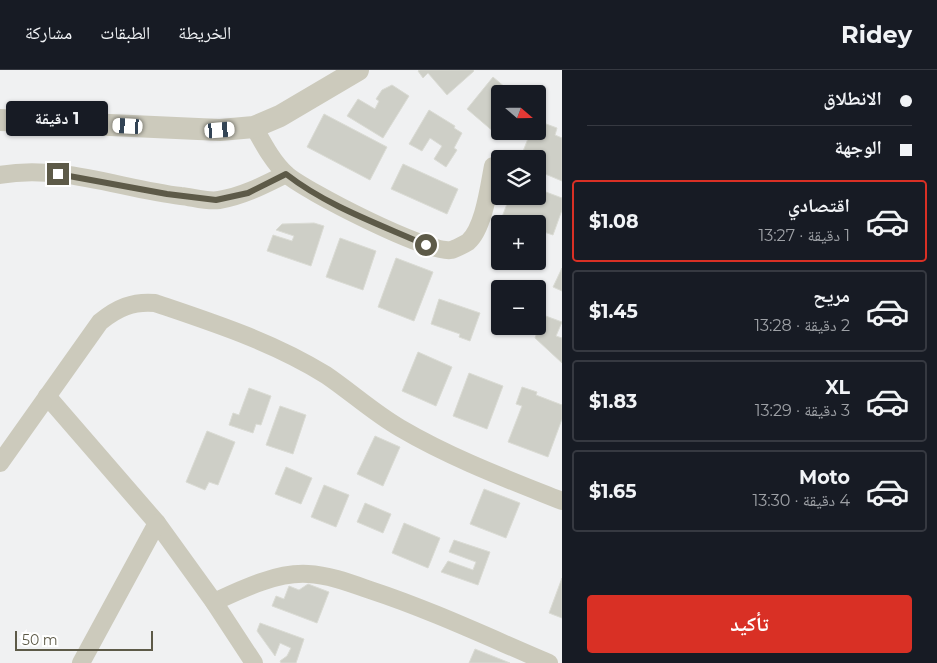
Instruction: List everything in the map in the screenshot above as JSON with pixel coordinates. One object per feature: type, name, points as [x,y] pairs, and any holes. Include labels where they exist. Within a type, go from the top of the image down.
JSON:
[{"type":"street","points":[[0,120],[220,130],[254,126],[280,116],[358,70]]},
{"type":"street","points":[[254,126],[274,161],[299,184],[340,207],[426,245],[450,250],[468,242],[482,216],[491,175]]},
{"type":"street","points":[[0,175],[15,172],[58,174],[167,194],[216,200],[248,193],[286,174]]},
{"type":"street","points":[[0,463],[100,322],[114,311],[130,304],[143,302],[155,303],[229,328],[268,344],[325,375],[398,427],[422,440],[483,469],[562,501]]},
{"type":"street","points":[[47,396],[157,523],[214,602],[254,663]]},
{"type":"street","points":[[82,663],[157,523]]},
{"type":"street","points":[[214,602],[246,587],[283,578],[307,574],[334,578],[396,598],[550,663]]},
{"type":"building","points":[[418,71],[474,71],[447,95],[428,73],[423,78]]},
{"type":"building","points":[[493,77],[502,85],[491,85],[491,130],[467,109]]},
{"type":"building","points":[[392,85],[409,96],[383,138],[347,116],[358,99],[375,109],[379,101],[376,99],[382,90]]},
{"type":"building","points":[[429,110],[455,126],[454,128],[462,133],[454,148],[457,150],[446,167],[434,159],[442,146],[430,138],[422,151],[409,144]]},
{"type":"building","points":[[324,114],[387,147],[370,180],[307,147]]},
{"type":"building","points":[[546,124],[557,128],[555,135],[562,138],[562,181],[546,174],[546,150],[524,150],[527,140],[546,140]]},
{"type":"building","points":[[403,164],[458,189],[447,214],[391,189]]},
{"type":"building","points":[[546,192],[562,198],[562,210],[553,235],[546,233],[546,215],[503,215],[507,205],[546,205]]},
{"type":"building","points":[[314,223],[324,226],[311,266],[267,251],[273,235],[292,241],[294,236],[276,230],[282,224]]},
{"type":"building","points":[[340,238],[376,251],[363,290],[326,277]]},
{"type":"building","points":[[396,258],[433,272],[414,321],[378,307]]},
{"type":"building","points":[[562,268],[562,291],[553,287]]},
{"type":"building","points":[[439,299],[480,313],[470,341],[459,337],[460,334],[431,324]]},
{"type":"building","points":[[546,316],[562,322],[556,336],[562,338],[562,363],[535,338],[536,335],[546,335]]},
{"type":"building","points":[[418,352],[452,367],[436,406],[402,391]]},
{"type":"building","points":[[469,373],[503,386],[487,429],[453,416]]},
{"type":"building","points":[[522,387],[537,392],[536,395],[562,405],[562,419],[548,457],[508,442],[522,406],[516,404]]},
{"type":"building","points":[[249,388],[271,396],[261,425],[256,424],[253,433],[229,425],[233,413],[239,415]]},
{"type":"building","points":[[280,406],[306,415],[293,454],[266,445]]},
{"type":"building","points":[[207,431],[235,442],[218,485],[209,482],[205,490],[186,482]]},
{"type":"building","points":[[375,436],[400,447],[383,486],[357,474]]},
{"type":"building","points":[[286,467],[312,478],[301,504],[275,494]]},
{"type":"building","points":[[324,485],[349,495],[336,527],[311,517]]},
{"type":"building","points":[[484,489],[520,503],[506,538],[470,524]]},
{"type":"building","points":[[365,503],[391,514],[383,533],[357,522]]},
{"type":"building","points":[[404,523],[440,538],[428,568],[392,553]]},
{"type":"building","points":[[454,540],[490,552],[478,585],[441,572],[448,561],[473,570],[476,562],[449,552]]},
{"type":"building","points":[[562,578],[562,618],[549,613]]},
{"type":"building","points":[[308,584],[329,592],[317,623],[272,606],[276,596],[284,599],[289,586],[299,590]]},
{"type":"building","points":[[260,623],[304,639],[296,663],[281,663],[280,661],[287,656],[291,648],[280,643],[275,656],[257,631]]},
{"type":"building","points":[[475,649],[510,663],[469,663]]},
{"type":"route","points":[[58,174],[167,194],[216,200],[248,193],[286,174],[299,184],[340,207],[426,245]]}]
